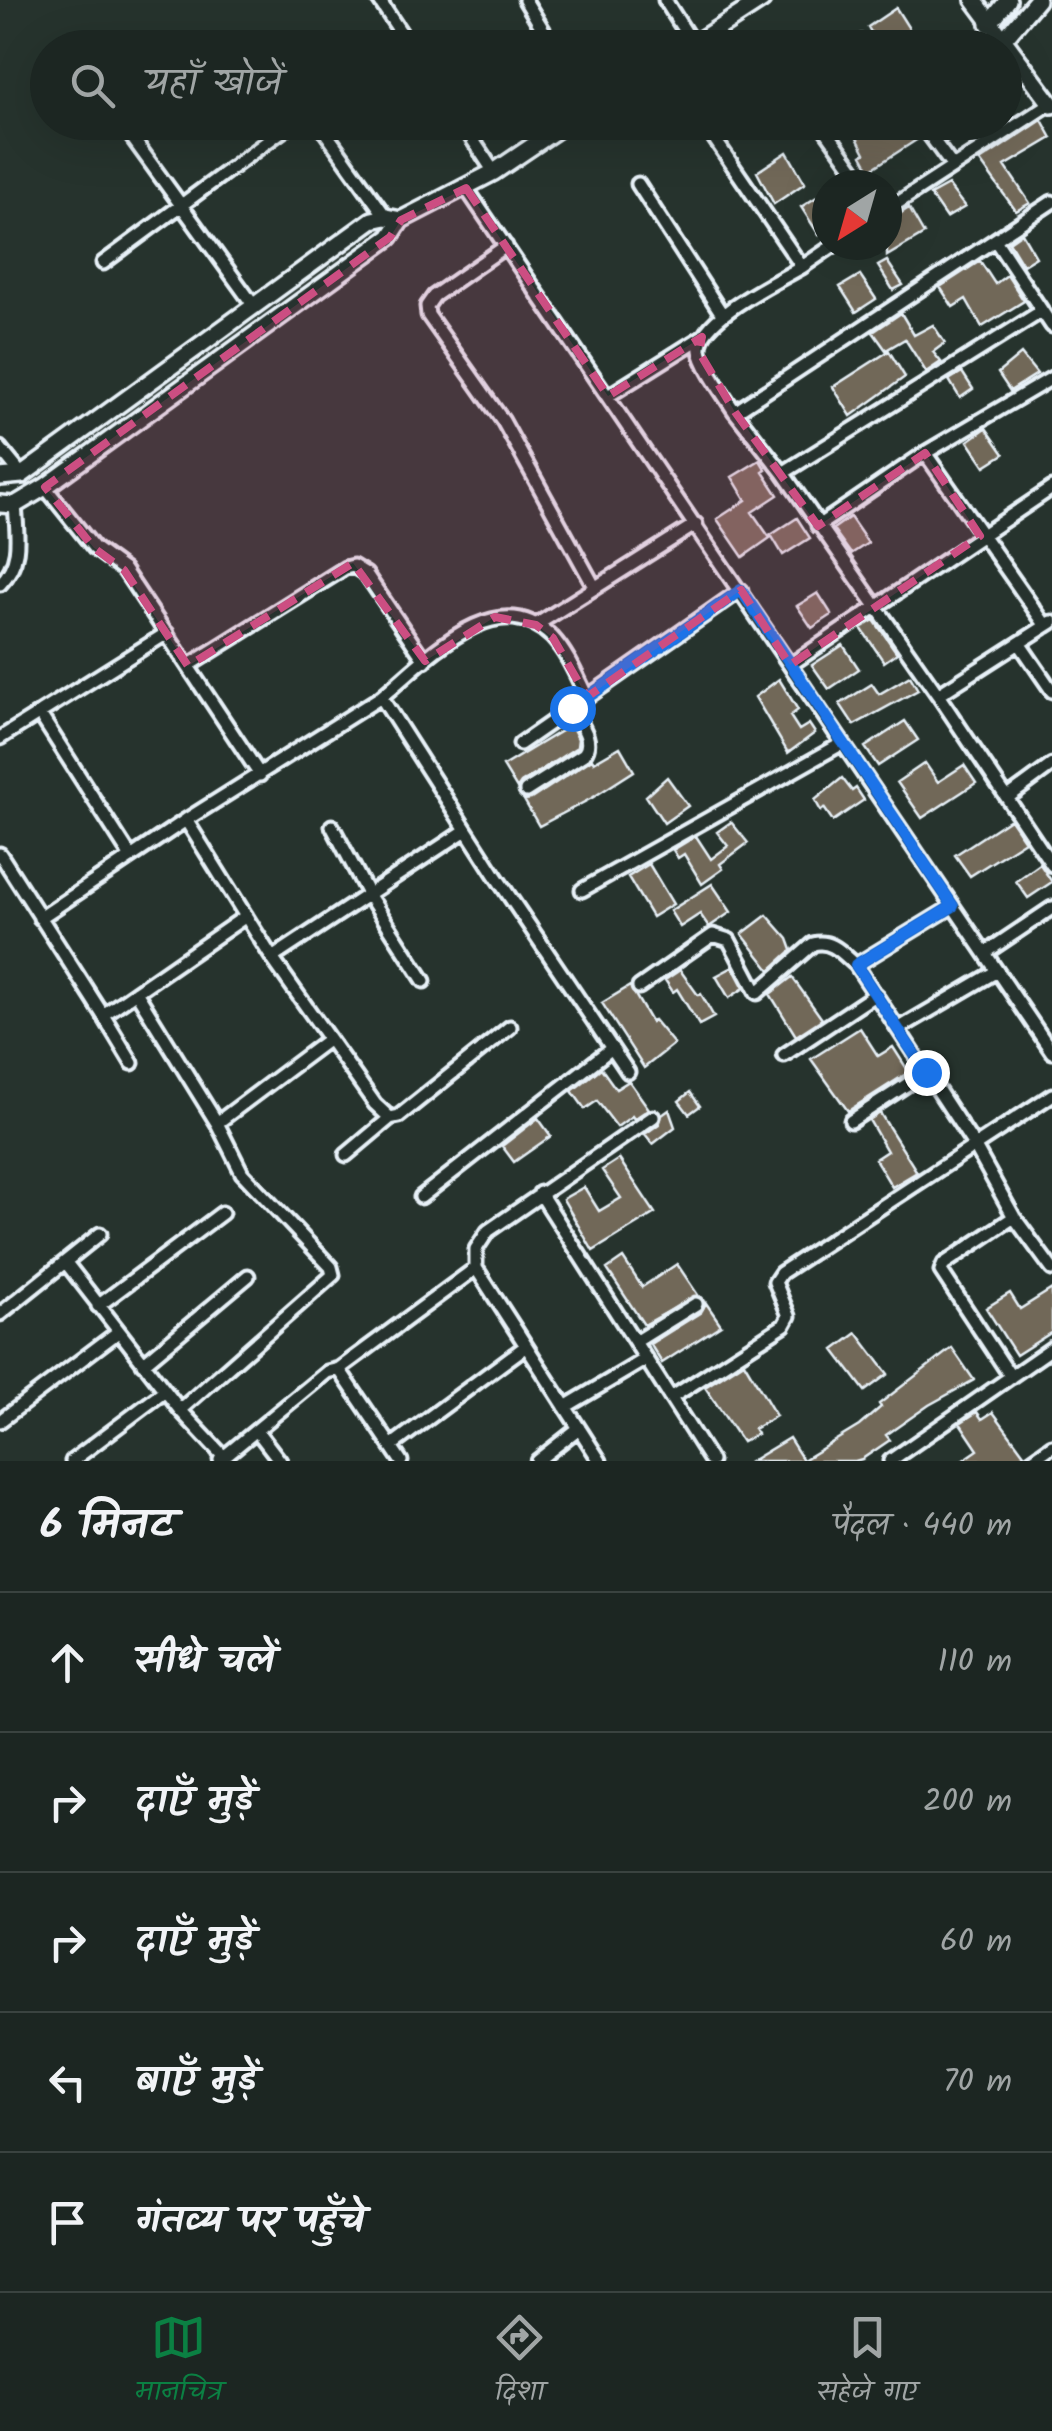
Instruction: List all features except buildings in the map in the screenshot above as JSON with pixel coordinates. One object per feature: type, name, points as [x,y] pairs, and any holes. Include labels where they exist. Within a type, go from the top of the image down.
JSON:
[{"type":"street","points":[[380,0],[399,30]]},
{"type":"street","points":[[525,0],[543,30]]},
{"type":"street","points":[[665,0],[681,30]]},
{"type":"street","points":[[715,30],[762,0]]},
{"type":"street","points":[[974,0],[994,30]]},
{"type":"street","points":[[989,24],[1008,0]]},
{"type":"street","points":[[1011,30],[1037,0]]},
{"type":"street","points":[[1022,67],[1051,104],[1022,122]]},
{"type":"street","points":[[134,140],[254,306]]},
{"type":"street","points":[[103,264],[270,140]]},
{"type":"street","points":[[332,140],[394,219]]},
{"type":"street","points":[[473,140],[494,172]]},
{"type":"street","points":[[0,477],[22,476],[372,220],[394,219],[466,188],[541,140]]},
{"type":"street","points":[[715,140],[802,266]]},
{"type":"street","points":[[833,140],[854,170]]},
{"type":"street","points":[[933,140],[952,167]]},
{"type":"street","points":[[902,200],[994,140]]},
{"type":"street","points":[[638,184],[722,314]]},
{"type":"street","points":[[466,188],[1052,1052]]},
{"type":"street","points":[[735,412],[1052,202]]},
{"type":"street","points":[[0,584],[11,572],[18,552],[8,504],[45,487],[390,237],[394,219]]},
{"type":"street","points":[[994,240],[1052,326]]},
{"type":"street","points":[[506,246],[434,296],[426,306],[428,315],[503,421],[595,588]]},
{"type":"street","points":[[608,396],[702,337],[722,314],[812,259]]},
{"type":"street","points":[[783,472],[1042,311]]},
{"type":"street","points":[[702,337],[699,352],[735,412],[783,472],[1052,865]]},
{"type":"street","points":[[818,526],[925,453],[1052,378]]},
{"type":"street","points":[[0,448],[22,476]]},
{"type":"street","points":[[925,453],[980,536],[1049,624],[938,696]]},
{"type":"street","points":[[45,487],[85,539],[124,570],[260,775]]},
{"type":"street","points":[[790,665],[1052,488]]},
{"type":"street","points":[[536,625],[696,524]]},
{"type":"street","points":[[188,666],[353,566],[366,574],[425,661]]},
{"type":"street","points":[[520,744],[741,590]]},
{"type":"street","points":[[40,918],[381,697],[457,636],[495,617],[536,625],[553,638],[587,697]]},
{"type":"street","points":[[0,738],[168,633]]},
{"type":"street","points":[[1020,643],[1052,691]]},
{"type":"street","points":[[381,697],[628,1072]]},
{"type":"street","points":[[526,791],[589,748],[572,708]]},
{"type":"street","points":[[39,714],[130,857]]},
{"type":"street","points":[[582,890],[843,743]]},
{"type":"street","points":[[1007,798],[1052,765]]},
{"type":"street","points":[[186,820],[272,958],[375,1104],[390,1118]]},
{"type":"street","points":[[332,826],[368,894],[424,981]]},
{"type":"street","points":[[272,958],[466,830]]},
{"type":"street","points":[[0,854],[132,1063]]},
{"type":"street","points":[[856,965],[953,906]]},
{"type":"street","points":[[984,953],[1052,908]]},
{"type":"street","points":[[103,1015],[246,916]]},
{"type":"street","points":[[640,986],[712,935],[729,940],[756,993],[813,944],[824,941],[856,965],[974,1145],[1014,1217],[1052,1269]]},
{"type":"street","points":[[898,1030],[997,971]]},
{"type":"street","points":[[136,992],[242,1172],[331,1267],[333,1275],[180,1410]]},
{"type":"street","points":[[784,1055],[876,994]]},
{"type":"street","points":[[1040,1034],[1052,1026]]},
{"type":"street","points":[[346,1155],[510,1027]]},
{"type":"street","points":[[216,1123],[329,1038]]},
{"type":"street","points":[[421,1197],[612,1048]]},
{"type":"street","points":[[851,1120],[926,1072]]},
{"type":"street","points":[[671,1398],[784,1325],[789,1316],[775,1282],[780,1273],[1052,1095]]},
{"type":"street","points":[[600,1461],[476,1268],[476,1249],[488,1230],[653,1118]]},
{"type":"street","points":[[540,1193],[711,1461]]},
{"type":"street","points":[[98,1306],[222,1213]]},
{"type":"street","points":[[1011,1376],[941,1271],[944,1264],[1014,1217]]},
{"type":"street","points":[[0,1314],[100,1234]]},
{"type":"street","points":[[66,1264],[221,1459],[328,1372],[339,1369],[476,1268]]},
{"type":"street","points":[[143,1364],[248,1276]]},
{"type":"street","points":[[636,1342],[696,1304]]},
{"type":"street","points":[[0,1421],[118,1332]]},
{"type":"street","points":[[391,1446],[526,1346]]},
{"type":"street","points":[[890,1461],[1052,1348]]},
{"type":"street","points":[[565,1407],[646,1359]]},
{"type":"street","points":[[339,1369],[401,1461]]},
{"type":"street","points":[[72,1461],[164,1391]]},
{"type":"street","points":[[537,1461],[579,1428]]},
{"type":"street","points":[[257,1431],[280,1461]]},
{"type":"street","points":[[1031,1461],[1052,1446]]},
{"type":"highlighted area","points":[[466,188],[608,396],[702,337],[699,352],[735,412],[818,526],[925,453],[980,536],[790,665],[741,590],[587,697],[553,638],[536,625],[495,617],[425,661],[353,563],[188,666],[124,570],[94,548],[45,487],[390,237],[401,220]]},
{"type":"route","points":[[572,708],[741,590],[953,906],[856,965],[926,1072]]}]
